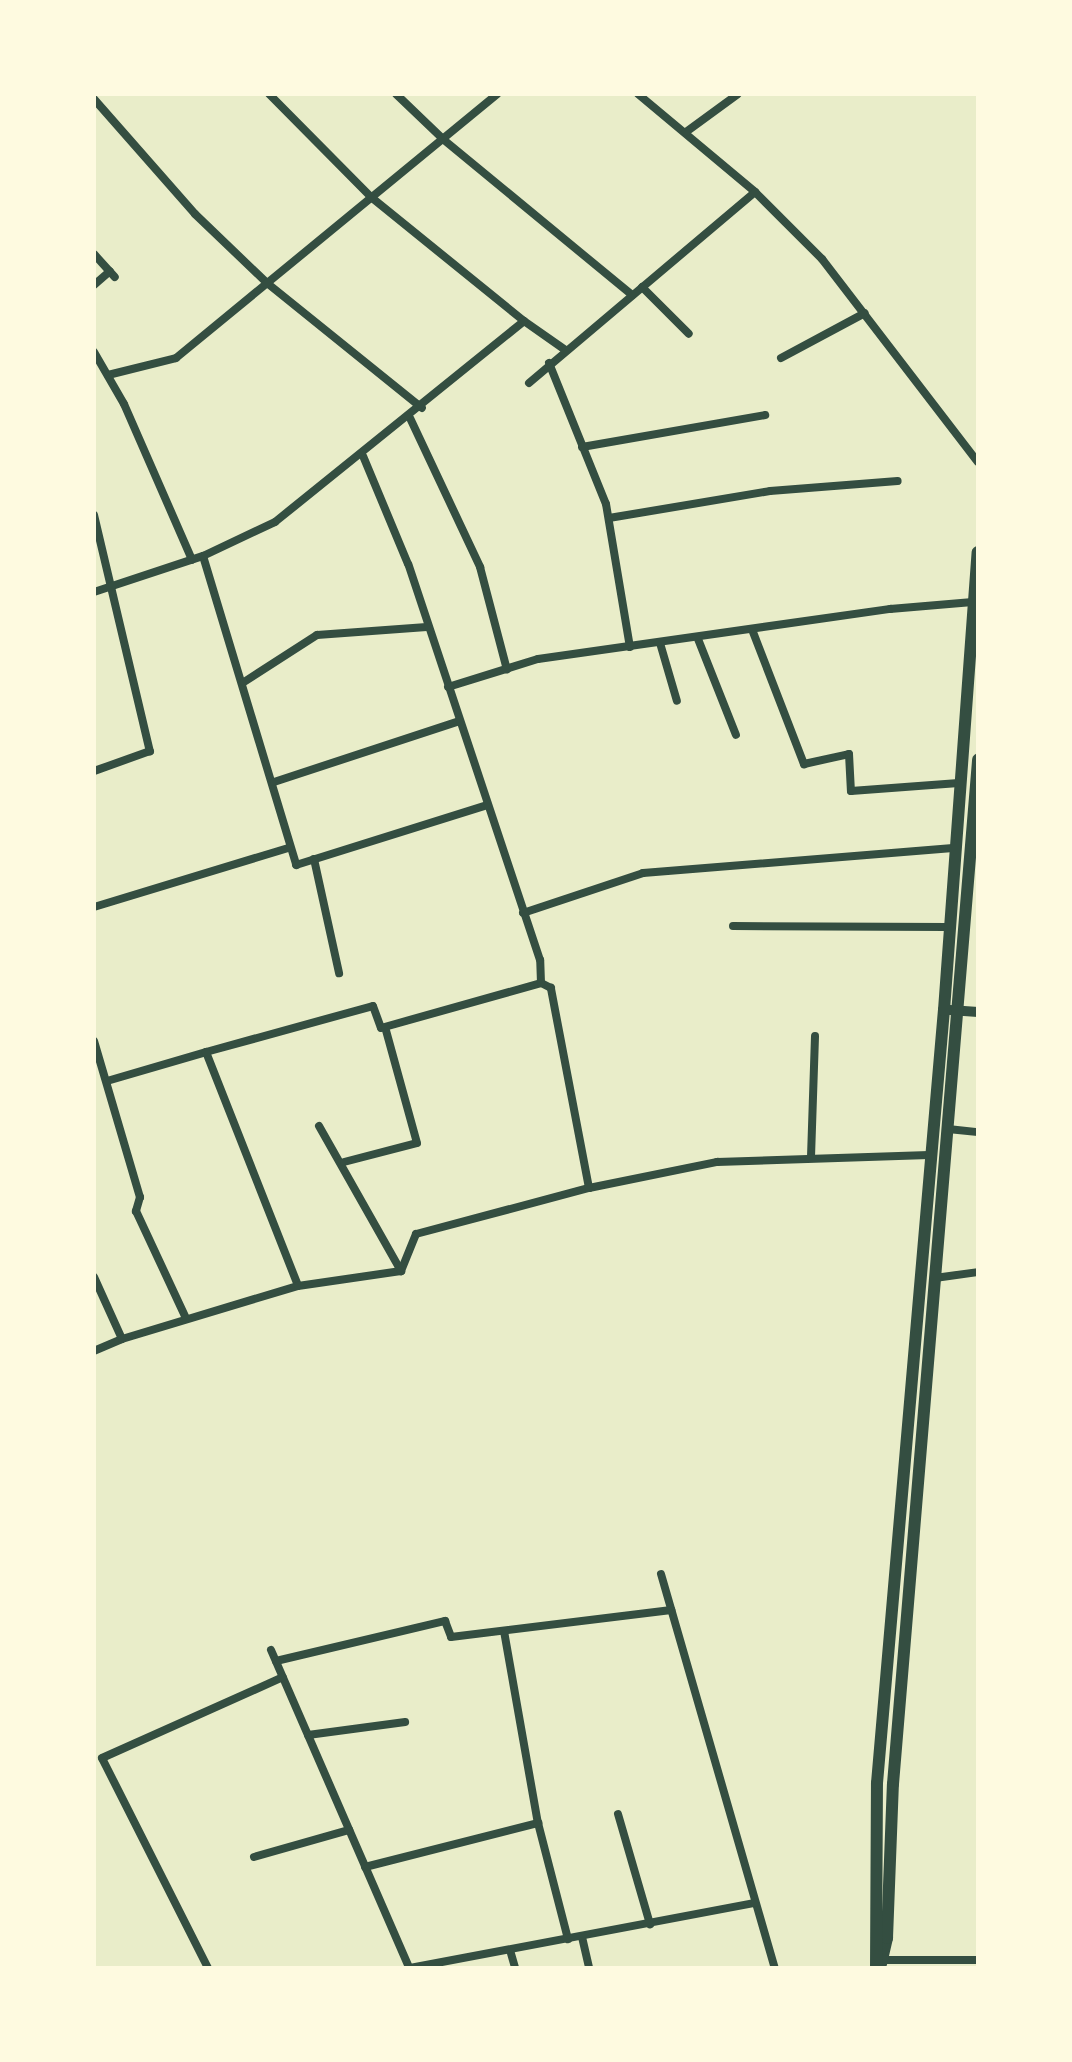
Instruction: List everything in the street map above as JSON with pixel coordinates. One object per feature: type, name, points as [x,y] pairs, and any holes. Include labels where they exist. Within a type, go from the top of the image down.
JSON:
[{"type":"highway","points":[[879,1965],[877,1783],[929,1155],[944,1010],[947,927],[978,552]]},
{"type":"highway","points":[[879,1965],[887,1938],[893,1784],[948,1129],[961,1011],[962,932],[978,760]]},
{"type":"street","points":[[269,94],[372,198],[524,321],[564,349]]},
{"type":"street","points":[[396,94],[444,140],[632,295]]},
{"type":"street","points":[[108,375],[176,358],[497,94]]},
{"type":"street","points":[[638,94],[755,192],[822,259],[978,462]]},
{"type":"street","points":[[686,132],[738,94]]},
{"type":"street","points":[[94,99],[195,214],[267,283],[422,408]]},
{"type":"street","points":[[529,383],[564,349],[755,192]]},
{"type":"street","points":[[94,254],[113,274],[94,285]]},
{"type":"street","points":[[642,287],[689,334]]},
{"type":"street","points":[[781,358],[865,313]]},
{"type":"street","points":[[94,592],[203,556],[275,522],[363,456],[524,321]]},
{"type":"street","points":[[94,352],[108,375],[192,560]]},
{"type":"street","points":[[549,363],[609,518],[630,647]]},
{"type":"street","points":[[582,447],[765,415]]},
{"type":"street","points":[[410,418],[480,567],[507,670]]},
{"type":"street","points":[[363,456],[427,627],[488,805],[540,960],[541,983]]},
{"type":"street","points":[[609,518],[770,491],[898,481]]},
{"type":"street","points":[[94,515],[114,584],[150,751],[94,771]]},
{"type":"street","points":[[203,556],[244,682],[274,782],[288,848],[296,865],[488,805]]},
{"type":"street","points":[[448,687],[538,659],[753,632],[875,611],[973,602]]},
{"type":"street","points":[[244,682],[317,635],[427,627]]},
{"type":"street","points":[[753,632],[804,764],[849,754],[851,791],[959,783]]},
{"type":"street","points":[[698,639],[736,735]]},
{"type":"street","points":[[660,643],[677,701]]},
{"type":"street","points":[[274,782],[459,721]]},
{"type":"street","points":[[94,907],[288,848]]},
{"type":"street","points":[[523,913],[643,873],[953,848]]},
{"type":"street","points":[[314,859],[339,973]]},
{"type":"street","points":[[733,926],[947,927]]},
{"type":"street","points":[[107,1081],[373,1006],[381,1028],[541,983],[551,988],[567,1054],[570,1105],[589,1188]]},
{"type":"street","points":[[944,1010],[978,1012]]},
{"type":"street","points":[[344,1162],[417,1143],[385,1027]]},
{"type":"street","points":[[811,1157],[815,1036]]},
{"type":"street","points":[[94,1041],[140,1197],[136,1211],[186,1318]]},
{"type":"street","points":[[206,1052],[298,1286]]},
{"type":"street","points":[[319,1126],[344,1162],[401,1271]]},
{"type":"street","points":[[948,1129],[978,1132]]},
{"type":"street","points":[[401,1271],[416,1234],[589,1188],[717,1162],[929,1155]]},
{"type":"street","points":[[94,1351],[186,1318],[298,1286],[401,1271]]},
{"type":"street","points":[[935,1278],[978,1272]]},
{"type":"street","points":[[94,1277],[122,1339]]},
{"type":"street","points":[[661,1574],[775,1968]]},
{"type":"street","points":[[276,1661],[445,1621],[451,1637],[671,1610]]},
{"type":"street","points":[[504,1631],[538,1823],[568,1939]]},
{"type":"street","points":[[271,1650],[410,1968],[755,1903]]},
{"type":"street","points":[[208,1968],[102,1758],[283,1677]]},
{"type":"street","points":[[308,1735],[405,1722]]},
{"type":"street","points":[[618,1814],[650,1924]]},
{"type":"street","points":[[365,1867],[538,1823]]},
{"type":"street","points":[[254,1857],[349,1830]]},
{"type":"street","points":[[582,1937],[589,1968]]},
{"type":"street","points":[[510,1950],[515,1968]]},
{"type":"street","points":[[879,1965],[978,1960]]}]
